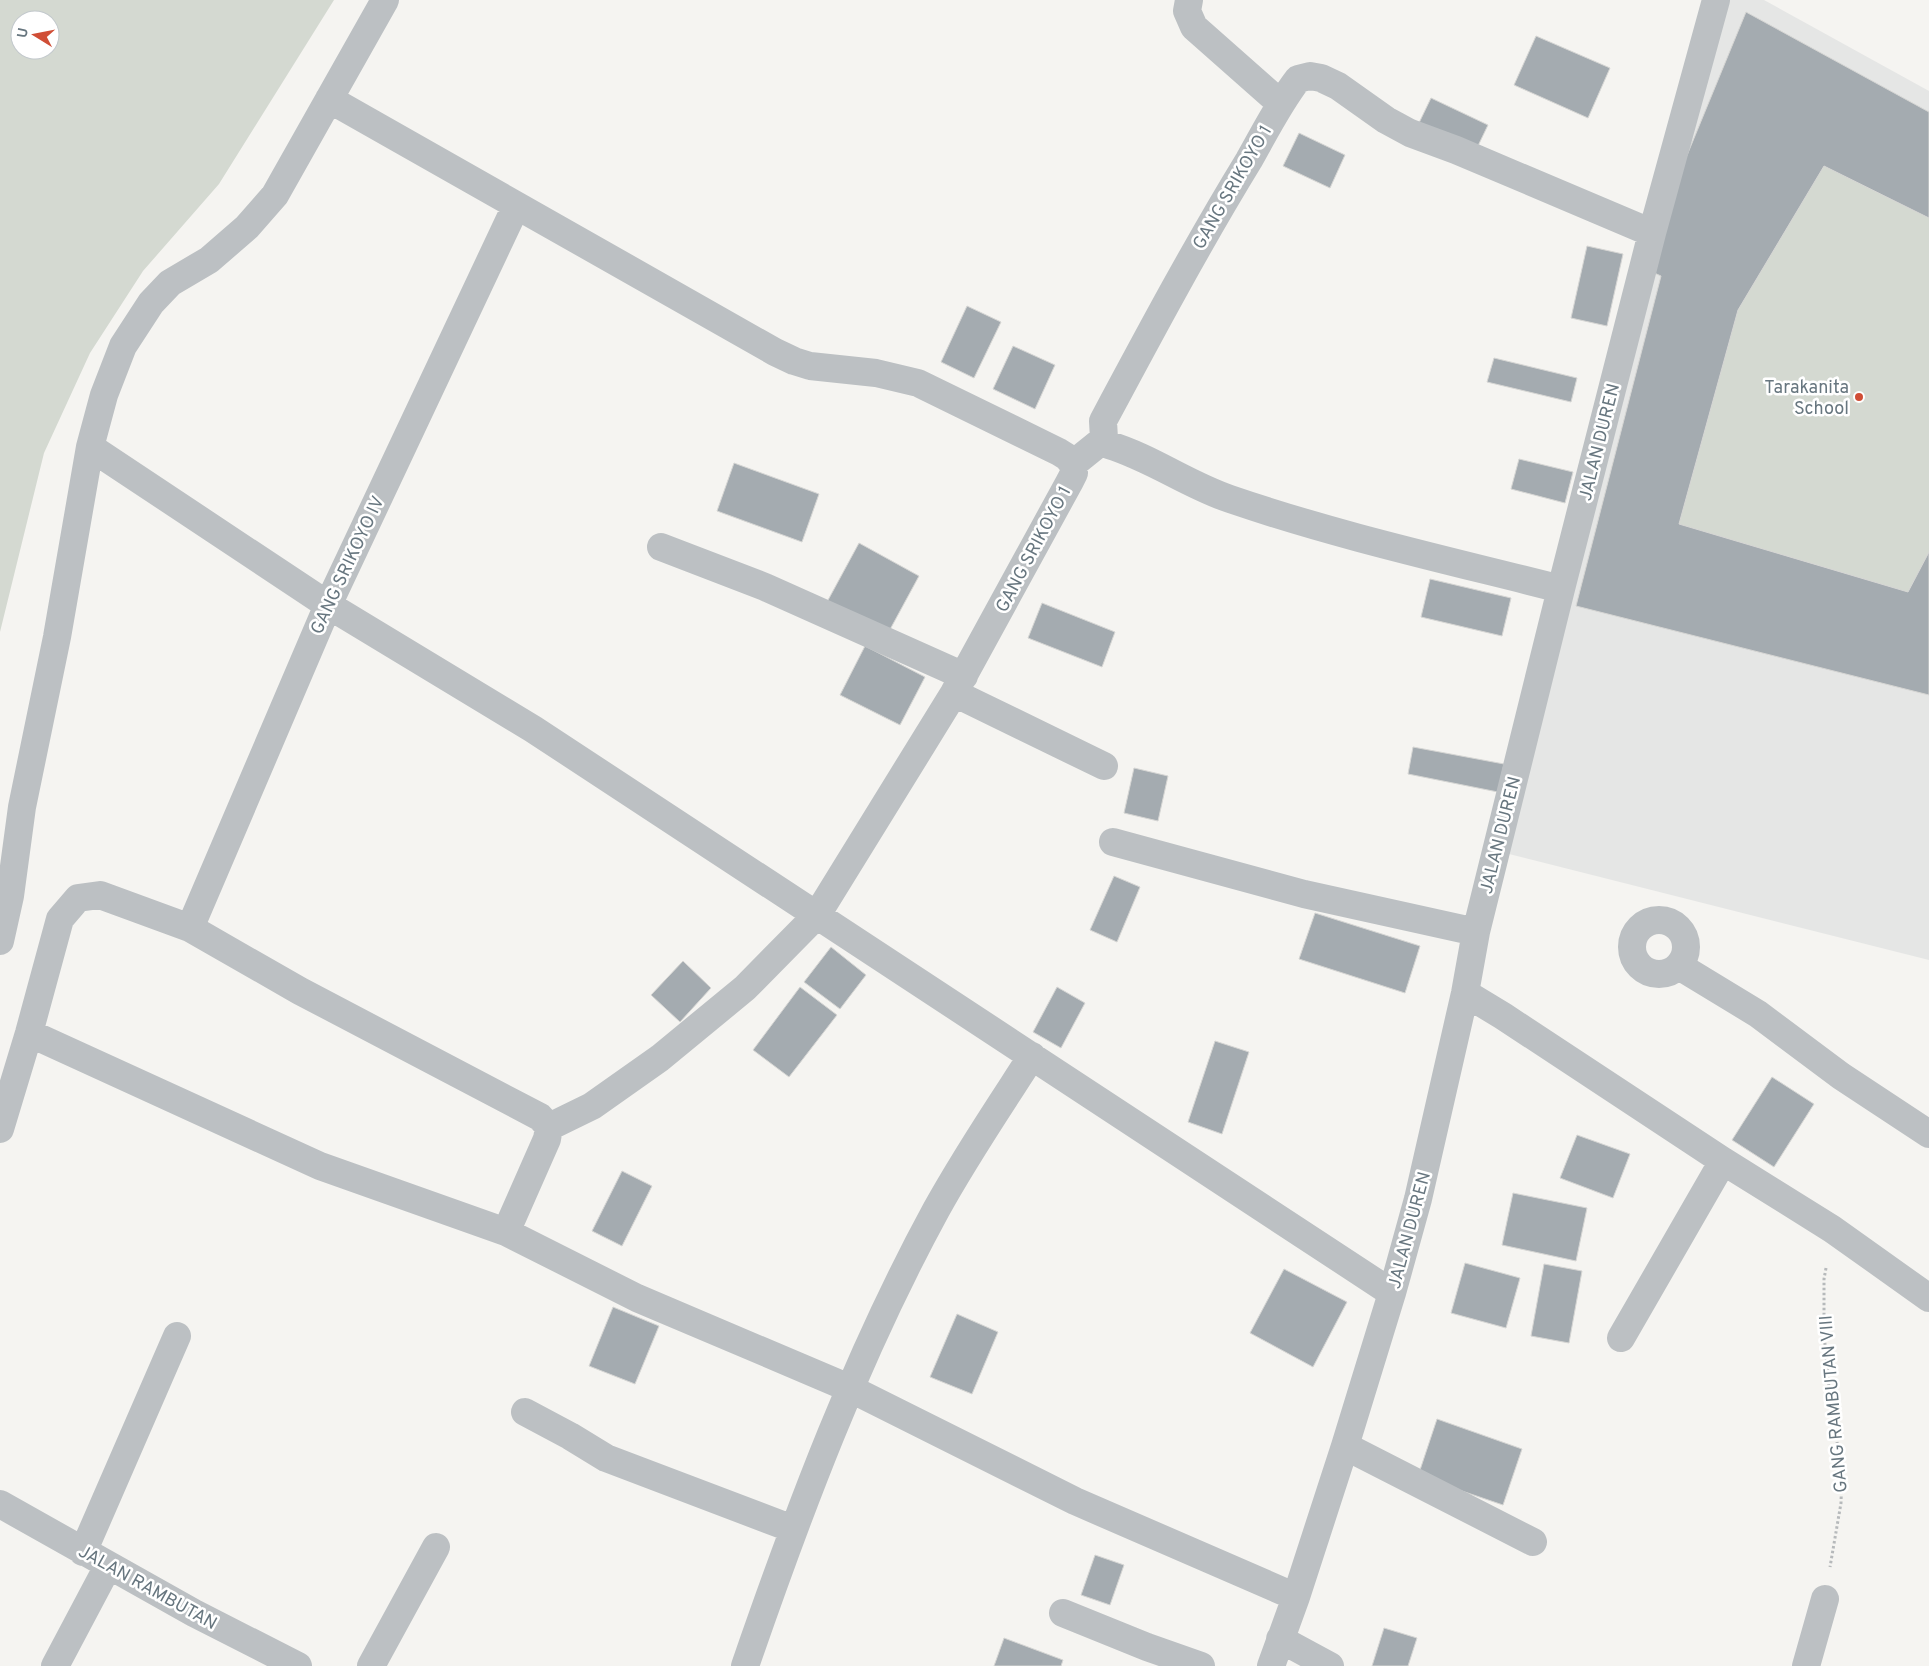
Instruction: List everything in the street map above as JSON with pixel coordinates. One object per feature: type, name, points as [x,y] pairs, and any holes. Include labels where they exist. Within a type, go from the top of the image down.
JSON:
[{"type":"street","points":[[0,941],[10,896],[22,807],[57,637],[90,446],[104,395],[123,346],[151,303],[170,283],[209,260],[241,232],[275,195],[385,0]]},
{"type":"street","points":[[1189,0],[1187,11],[1194,27],[1280,103]]},
{"type":"street","name":"JALAN DUREN","points":[[1271,1666],[1296,1596],[1344,1446],[1392,1293],[1418,1199],[1465,993],[1476,932],[1561,589],[1652,232],[1716,0]]},
{"type":"street","name":"GANG SRIKOYO 1","points":[[549,1127],[592,1106],[660,1058],[745,988],[817,915],[959,685],[1070,481],[1074,473],[1073,464],[1104,439],[1103,421],[1182,273],[1280,103],[1298,79],[1310,76],[1321,78],[1338,86],[1386,120],[1410,133],[1456,150],[1652,232]]},
{"type":"street","points":[[328,99],[794,361],[810,366],[876,373],[918,383],[1059,452],[1073,464]]},
{"type":"street","name":"GANG SRIKOYO IV","points":[[190,928],[328,605],[516,206]]},
{"type":"street","points":[[1104,439],[1109,445],[1162,466],[1202,488],[1253,507],[1342,533],[1561,589]]},
{"type":"street","points":[[90,446],[328,605],[534,729],[1392,1293]]},
{"type":"street","points":[[662,547],[765,587],[959,685],[1104,766]]},
{"type":"street","points":[[1113,842],[1304,894],[1476,932]]},
{"type":"street","points":[[0,1129],[29,1033],[60,919],[78,898],[100,895],[190,928],[300,990],[540,1117],[549,1127],[547,1139],[506,1232]]},
{"type":"street","points":[[1679,966],[1758,1014],[1841,1076],[1929,1134]]},
{"type":"street","points":[[1465,993],[1504,1016],[1723,1161],[1832,1229],[1929,1298]]},
{"type":"street","points":[[29,1033],[320,1166],[506,1232],[638,1298],[849,1388],[1075,1501],[1296,1596]]},
{"type":"street","points":[[745,1666],[793,1529],[849,1388],[936,1210],[1032,1056]]},
{"type":"street","points":[[1620,1338],[1723,1161]]},
{"type":"street","points":[[83,1552],[177,1336]]},
{"type":"street","points":[[525,1412],[606,1458],[793,1529]]},
{"type":"street","points":[[1344,1446],[1533,1542]]},
{"type":"street","name":"JALAN RAMBUTAN","points":[[0,1504],[108,1566],[298,1666]]},
{"type":"street","points":[[371,1666],[436,1546]]},
{"type":"street","points":[[55,1666],[108,1566]]},
{"type":"street","points":[[1806,1666],[1825,1599]]},
{"type":"street","points":[[1063,1612],[1147,1647],[1202,1666]]},
{"type":"street","points":[[1280,1639],[1330,1666]]},
{"type":"path","name":"GANG RAMBUTAN VIII","points":[[1825,1599],[1841,1503],[1842,1473],[1830,1400],[1824,1333],[1824,1278],[1832,1229]]},
{"type":"shaded area","points":[[0,0],[334,0],[219,184],[143,271],[90,353],[44,453],[0,632]]},
{"type":"shaded area","points":[[1715,0],[1764,0],[1929,91],[1929,960],[1501,852]]},
{"type":"shaded area","points":[[1824,166],[1929,218],[1929,552],[1908,592],[1679,524],[1738,310]]},
{"type":"building","points":[[1746,12],[1929,112],[1929,218],[1824,166],[1738,310],[1679,524],[1908,592],[1929,552],[1929,695],[1576,606],[1661,276],[1641,267]]},
{"type":"building","points":[[1536,36],[1610,68],[1588,118],[1514,85]]},
{"type":"building","points":[[1431,98],[1488,125],[1475,152],[1418,125]]},
{"type":"building","points":[[1299,133],[1345,155],[1330,188],[1283,166]]},
{"type":"building","points":[[1587,246],[1623,254],[1607,326],[1571,318]]},
{"type":"building","points":[[967,306],[1001,322],[974,378],[941,362]]},
{"type":"building","points":[[1013,346],[1055,365],[1035,409],[993,389]]},
{"type":"building","points":[[1494,358],[1577,378],[1571,402],[1487,382]]},
{"type":"building","points":[[1519,459],[1573,472],[1565,503],[1511,489]]},
{"type":"building","points":[[734,463],[819,494],[802,542],[717,511]]},
{"type":"building","points":[[859,543],[919,576],[887,635],[827,602]]},
{"type":"building","points":[[1430,579],[1511,598],[1502,636],[1421,617]]},
{"type":"building","points":[[1042,603],[1115,632],[1102,667],[1028,638]]},
{"type":"building","points":[[865,646],[925,677],[900,725],[840,695]]},
{"type":"building","points":[[1413,747],[1504,764],[1498,792],[1408,774]]},
{"type":"building","points":[[1134,768],[1168,776],[1158,821],[1124,813]]},
{"type":"building","points":[[1114,876],[1140,887],[1117,942],[1090,930]]},
{"type":"building","points":[[1315,913],[1420,946],[1405,993],[1299,959]]},
{"type":"building","points":[[831,947],[866,975],[840,1009],[804,982]]},
{"type":"building","points":[[683,961],[711,988],[680,1022],[651,995]]},
{"type":"building","points":[[800,987],[837,1015],[789,1077],[753,1050]]},
{"type":"building","points":[[1057,987],[1085,1003],[1061,1048],[1033,1032]]},
{"type":"building","points":[[1215,1041],[1249,1052],[1222,1134],[1188,1122]]},
{"type":"building","points":[[1772,1077],[1814,1104],[1774,1167],[1732,1140]]},
{"type":"building","points":[[1577,1135],[1630,1154],[1613,1198],[1560,1178]]},
{"type":"building","points":[[622,1171],[652,1186],[622,1246],[592,1231]]},
{"type":"building","points":[[1513,1193],[1587,1208],[1576,1261],[1502,1245]]},
{"type":"building","points":[[1465,1263],[1520,1278],[1506,1328],[1451,1313]]},
{"type":"building","points":[[1544,1264],[1582,1271],[1569,1343],[1531,1336]]},
{"type":"building","points":[[1284,1269],[1347,1302],[1313,1367],[1250,1333]]},
{"type":"building","points":[[613,1307],[659,1326],[635,1384],[589,1366]]},
{"type":"building","points":[[957,1314],[998,1332],[972,1394],[930,1377]]},
{"type":"building","points":[[1437,1419],[1522,1449],[1503,1505],[1418,1476]]},
{"type":"building","points":[[1095,1555],[1124,1565],[1110,1605],[1081,1595]]},
{"type":"building","points":[[1384,1628],[1417,1638],[1408,1666],[1372,1666]]},
{"type":"building","points":[[1004,1638],[1063,1660],[1061,1666],[994,1666]]},
{"type":"place","name":"Tarakanita School","points":[[1859,397]]}]
